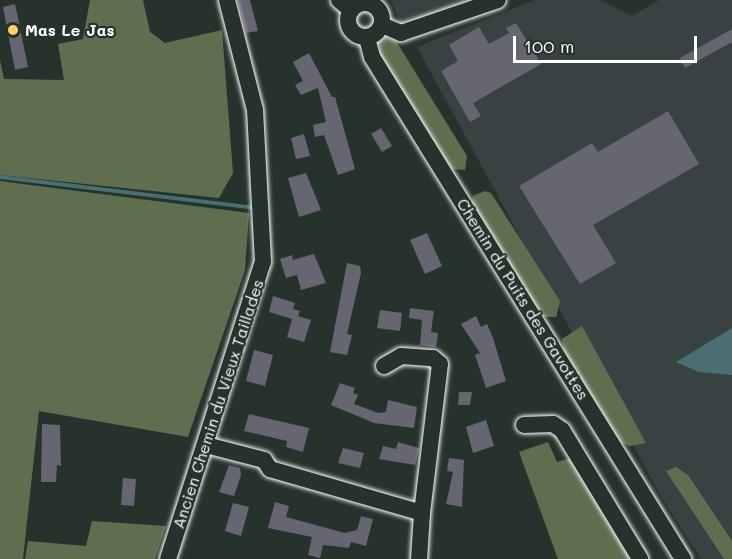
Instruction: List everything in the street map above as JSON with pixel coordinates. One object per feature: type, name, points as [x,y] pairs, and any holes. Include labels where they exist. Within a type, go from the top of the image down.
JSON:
[{"type":"street","name":"Ancien Chemin du Vieux Taillades","points":[[168,559],[263,262],[255,110],[227,0]]},
{"type":"street","points":[[382,25],[401,33],[498,0]]},
{"type":"street","points":[[374,2],[381,13],[382,25],[376,34],[367,38],[350,29],[345,5],[374,2]]},
{"type":"street","name":"Chemin du Puits des Gavottes","points":[[367,38],[372,57],[683,559]]},
{"type":"street","points":[[384,366],[401,356],[434,358],[440,364],[422,513],[419,559]]},
{"type":"street","points":[[524,425],[553,424],[562,430],[640,559]]},
{"type":"street","points":[[206,445],[264,460],[270,470],[422,513]]},
{"type":"shaded area","points":[[391,0],[477,0],[401,25]]},
{"type":"shaded area","points":[[535,0],[600,0],[632,16],[659,0],[732,0],[732,559],[701,559],[658,491],[417,47]]},
{"type":"green space","points":[[90,0],[143,0],[150,32],[165,43],[222,30],[233,173],[219,198],[0,175],[0,60],[4,79],[64,80],[58,44],[83,39]]},
{"type":"green space","points":[[385,37],[396,41],[467,156],[465,170],[451,169],[381,56],[379,42]]},
{"type":"green space","points":[[0,181],[249,213],[245,270],[188,437],[39,411],[23,559],[0,559]]},
{"type":"green space","points":[[485,191],[491,193],[560,301],[556,317],[546,317],[538,312],[472,205],[473,196]]},
{"type":"green space","points":[[582,326],[646,443],[629,446],[620,441],[565,355],[562,339]]},
{"type":"green space","points":[[548,442],[557,462],[570,458],[633,559],[558,559],[519,452]]},
{"type":"green space","points":[[676,467],[688,475],[732,541],[732,559],[724,559],[666,471]]},
{"type":"green space","points":[[92,521],[166,526],[155,559],[25,559],[28,541],[86,546]]},
{"type":"water","points":[[732,328],[732,375],[699,372],[676,362]]},
{"type":"building","points":[[238,0],[250,0],[258,31],[246,33]]},
{"type":"building","points":[[15,4],[28,67],[15,70],[3,7]]},
{"type":"building","points":[[516,23],[541,64],[473,103],[481,116],[470,122],[441,71],[458,61],[449,45],[479,27],[489,44],[509,33],[506,28]]},
{"type":"building","points":[[732,29],[732,42],[685,68],[680,58]]},
{"type":"building","points":[[309,53],[332,97],[335,97],[355,169],[338,175],[324,135],[315,137],[313,125],[326,122],[318,88],[301,95],[295,85],[303,81],[293,62]]},
{"type":"building","points":[[668,111],[699,164],[593,225],[616,263],[580,284],[519,186],[592,143],[598,152]]},
{"type":"building","points":[[381,128],[392,146],[382,152],[371,134]]},
{"type":"building","points":[[304,134],[310,156],[296,159],[291,138]]},
{"type":"building","points":[[306,173],[321,210],[299,217],[288,178]]},
{"type":"building","points":[[427,233],[442,266],[425,274],[410,240]]},
{"type":"building","points":[[314,254],[326,283],[301,290],[297,275],[286,278],[280,259],[292,255],[293,260]]},
{"type":"building","points":[[347,263],[360,266],[361,273],[347,334],[352,335],[347,355],[330,352]]},
{"type":"building","points":[[273,296],[295,303],[293,309],[300,311],[298,316],[311,320],[304,342],[287,337],[292,319],[269,312]]},
{"type":"building","points":[[410,308],[434,311],[431,332],[438,333],[436,347],[420,345],[422,320],[409,318]]},
{"type":"building","points":[[380,310],[402,313],[400,331],[377,328]]},
{"type":"building","points":[[476,316],[481,327],[487,324],[506,381],[486,388],[475,355],[480,353],[461,324]]},
{"type":"building","points":[[254,350],[273,355],[265,386],[246,381]]},
{"type":"building","points":[[340,383],[355,388],[353,393],[358,395],[354,404],[378,413],[386,412],[388,400],[417,407],[414,428],[374,423],[331,405]]},
{"type":"building","points":[[459,392],[472,392],[470,405],[458,405]]},
{"type":"building","points":[[249,414],[309,428],[303,452],[286,447],[287,441],[244,431]]},
{"type":"building","points":[[486,420],[494,446],[473,453],[466,427]]},
{"type":"building","points":[[42,424],[60,425],[61,466],[57,465],[56,482],[41,482]]},
{"type":"building","points":[[398,442],[419,448],[415,465],[379,459],[383,446],[396,449]]},
{"type":"building","points":[[343,448],[364,453],[360,468],[338,463]]},
{"type":"building","points":[[449,458],[464,460],[462,507],[446,504],[453,472],[447,471]]},
{"type":"building","points":[[229,465],[240,468],[241,475],[234,496],[219,492]]},
{"type":"building","points":[[123,478],[136,479],[134,506],[121,505]]},
{"type":"building","points":[[275,502],[289,506],[286,517],[345,533],[357,530],[361,516],[373,519],[366,546],[351,542],[349,548],[323,545],[320,558],[308,555],[312,537],[268,528]]},
{"type":"building","points":[[233,503],[249,507],[241,536],[225,531]]},
{"type":"waterway","points":[[0,177],[255,208]]},
{"type":"place","name":"Mas Le Jas","points":[[13,30]]}]
